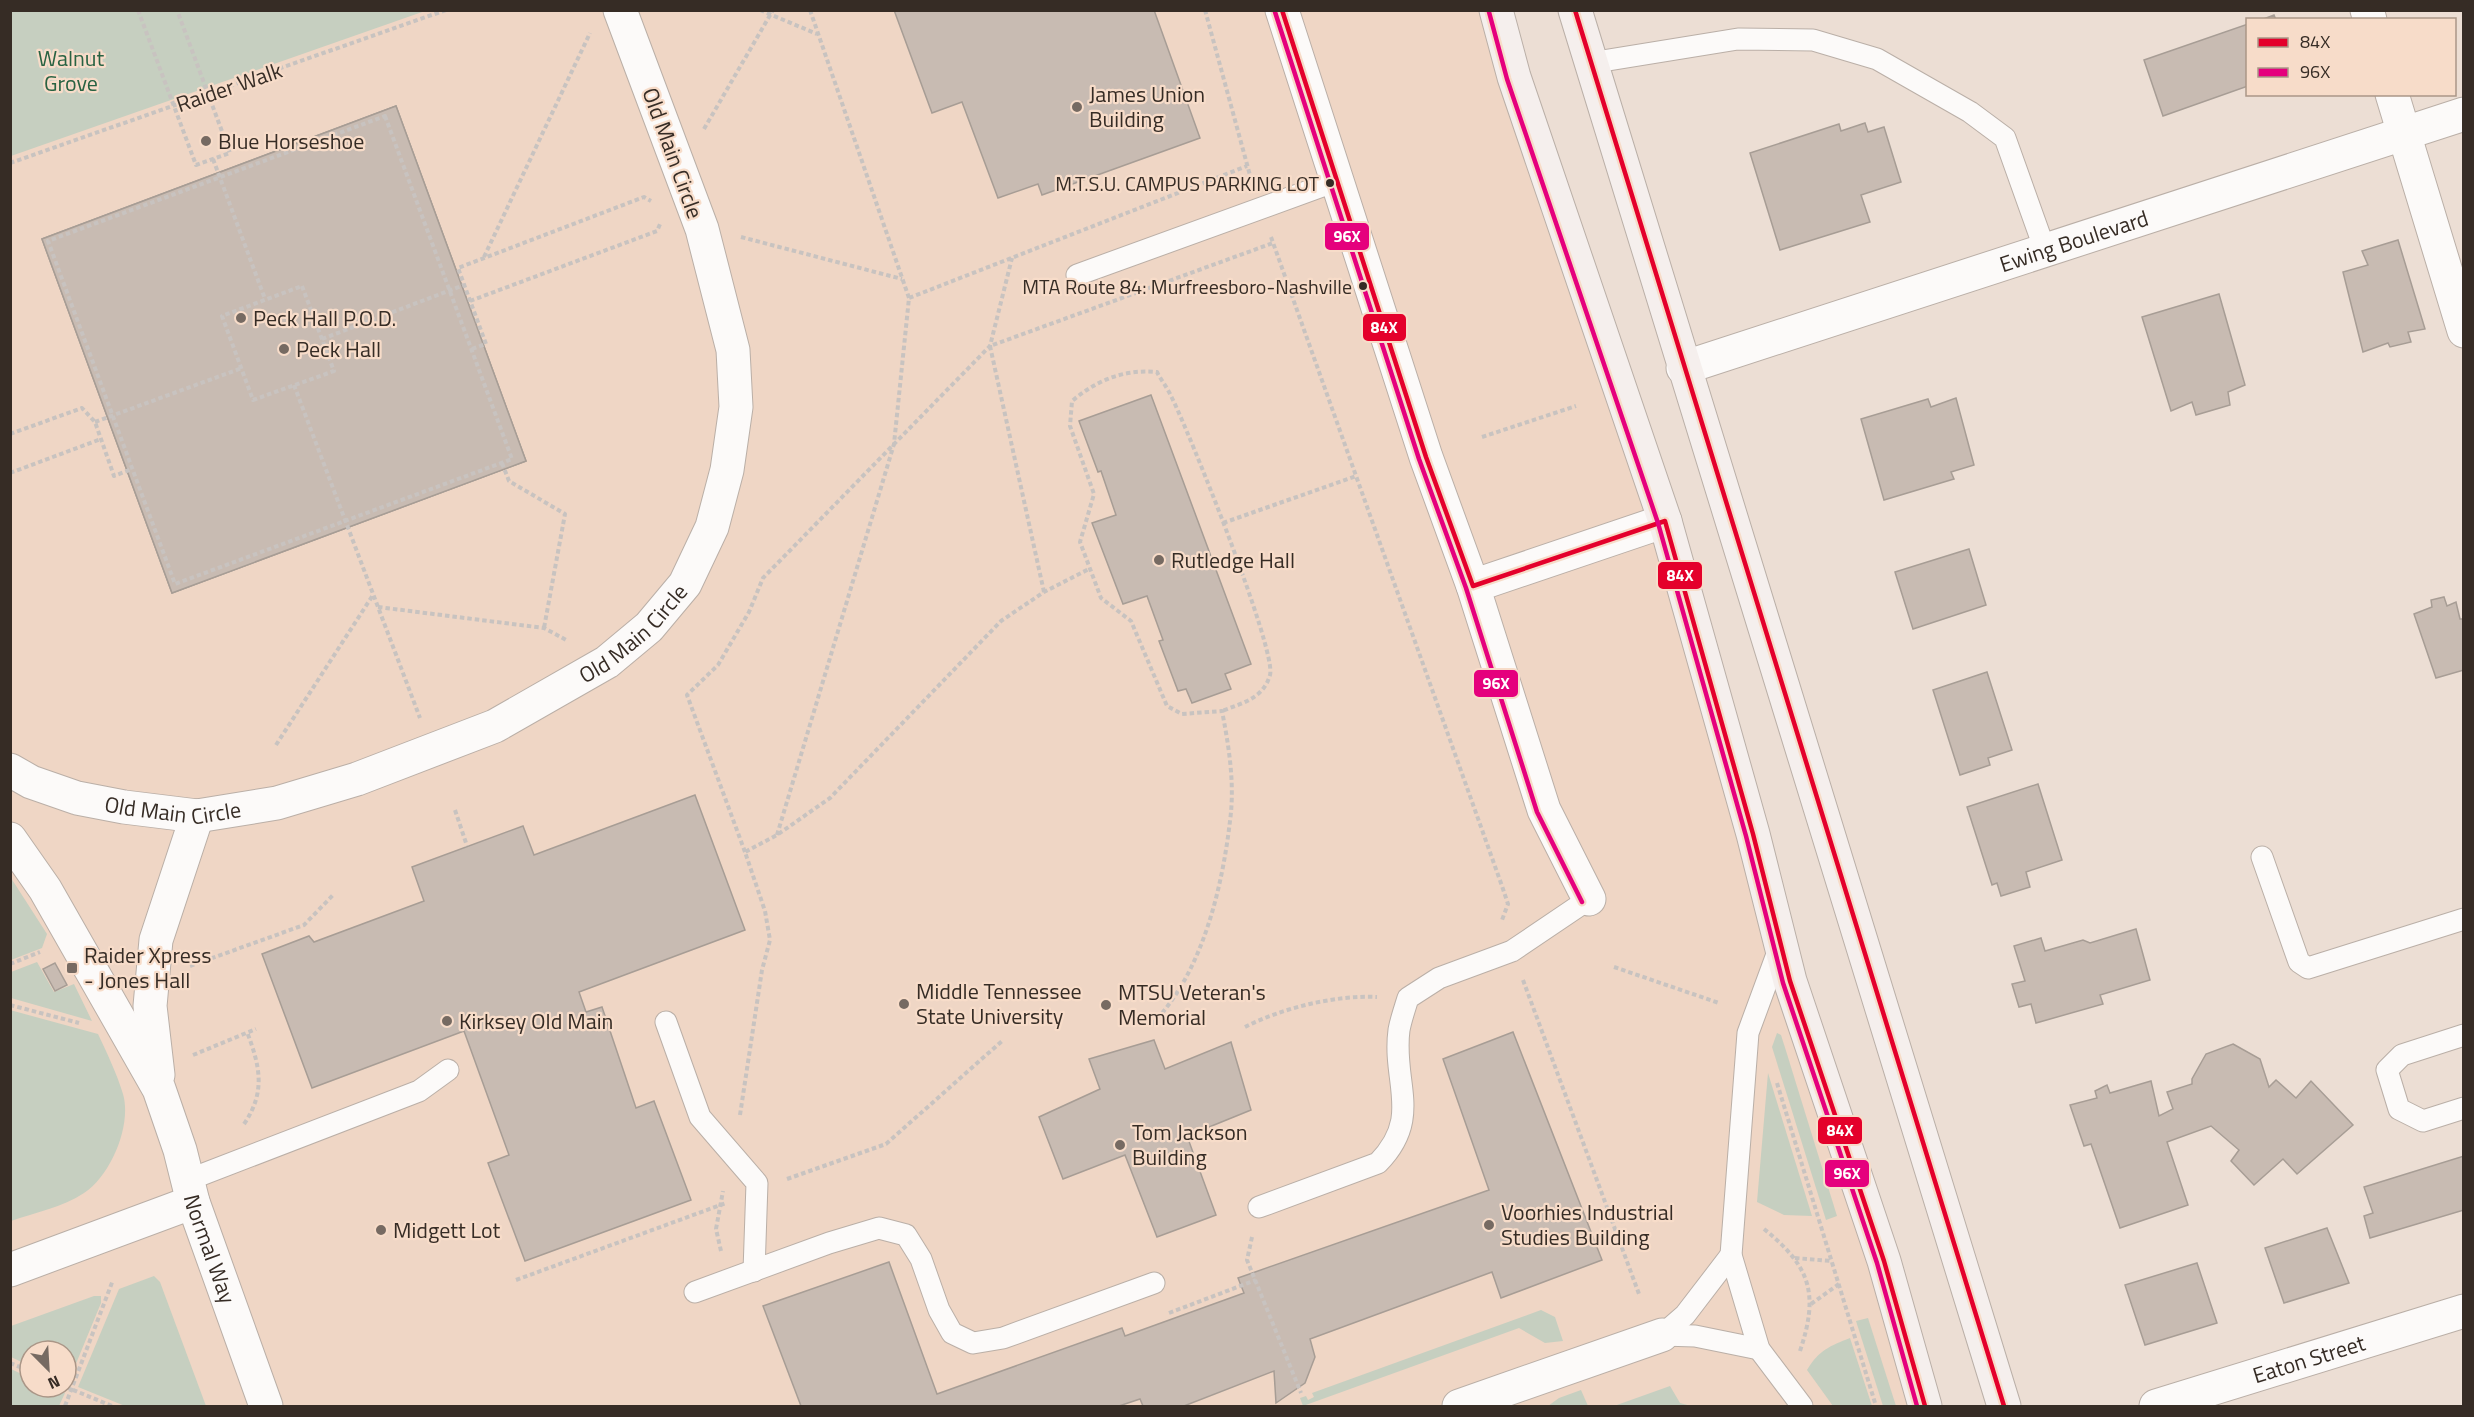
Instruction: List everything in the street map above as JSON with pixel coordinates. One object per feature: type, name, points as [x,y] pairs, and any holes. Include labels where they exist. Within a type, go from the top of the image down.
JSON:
[{"type":"main road","points":[[1496,10],[1514,77],[1665,521],[1790,981],[1884,1261],[1925,1407]]},
{"type":"main road","points":[[1575,10],[1683,368],[2004,1407]]},
{"type":"street","name":"Old Main Circle","points":[[10,770],[31,782],[77,798],[197,816],[277,803],[357,779],[495,726],[607,662],[649,627],[685,584],[712,527],[727,470],[736,407],[733,350],[702,230],[620,10]]},
{"type":"street","points":[[1282,10],[1339,180],[1426,457],[1473,586],[1544,810],[1589,899]]},
{"type":"street","points":[[2393,96],[2463,331]]},
{"type":"street","name":"Ewing Boulevard","points":[[1683,368],[2463,114]]},
{"type":"street","points":[[1473,586],[1665,521]]},
{"type":"street","name":"Normal Way","points":[[197,816],[156,940],[150,1006],[159,1089],[191,1191],[266,1407]]},
{"type":"street","name":"Normal Way","points":[[10,839],[45,889],[159,1089]]},
{"type":"street","points":[[10,1270],[191,1191]]},
{"type":"street","name":"Eaton Street","points":[[2156,1407],[2463,1311]]},
{"type":"street","points":[[1459,1407],[1662,1335]]},
{"type":"lane","points":[[1590,63],[1738,39],[1813,40],[1877,59],[1970,112],[2005,138],[2045,250]]},
{"type":"lane","points":[[1077,275],[1339,180]]},
{"type":"lane","points":[[2262,857],[2299,962],[2308,968],[2463,919]]},
{"type":"lane","points":[[1259,1207],[1378,1163],[1392,1148],[1404,1121],[1399,1031],[1408,998],[1439,978],[1512,951],[1589,899]]},
{"type":"lane","points":[[1781,942],[1748,1033],[1731,1255],[1759,1349],[1802,1407]]},
{"type":"lane","points":[[666,1022],[700,1117],[757,1183],[754,1270]]},
{"type":"lane","points":[[2463,1035],[2402,1055],[2387,1070],[2399,1109],[2422,1121],[2463,1108]]},
{"type":"lane","points":[[191,1191],[419,1091],[448,1070]]},
{"type":"lane","points":[[695,1292],[829,1242],[879,1228],[906,1235],[921,1259],[939,1310],[952,1334],[973,1343],[1003,1338],[1154,1283]]},
{"type":"lane","points":[[1662,1335],[1686,1315],[1731,1255]]},
{"type":"lane","points":[[1662,1335],[1695,1336],[1759,1349]]},
{"type":"path","points":[[138,10],[196,165],[230,153],[177,10]]},
{"type":"path","name":"Raider Walk","points":[[10,163],[446,10]]},
{"type":"path","points":[[760,10],[772,13],[818,35]]},
{"type":"path","points":[[777,835],[894,444],[909,298],[810,10]]},
{"type":"path","points":[[1205,10],[1247,166],[1261,208],[1508,904],[1500,922],[1639,1294]]},
{"type":"path","points":[[702,133],[772,13]]},
{"type":"path","points":[[484,258],[592,29]]},
{"type":"path","points":[[385,116],[512,459],[175,584],[48,242],[219,178],[385,116]]},
{"type":"path","points":[[213,159],[265,299]]},
{"type":"path","points":[[909,298],[1247,166]]},
{"type":"path","points":[[472,349],[486,344],[458,268],[644,197],[659,205]]},
{"type":"path","points":[[470,301],[657,231],[662,220]]},
{"type":"path","points":[[736,236],[903,279]]},
{"type":"path","points":[[738,1125],[762,970],[770,940],[765,911],[687,694],[718,665],[749,612],[763,578],[990,346],[1273,243]]},
{"type":"path","points":[[1012,258],[990,346],[1044,592]]},
{"type":"path","points":[[322,339],[464,285]]},
{"type":"path","points":[[302,286],[322,339],[334,371],[253,400],[222,316],[302,286]]},
{"type":"path","points":[[95,422],[242,369]]},
{"type":"path","points":[[1134,370],[1156,372],[1171,394],[1224,523],[1265,642],[1271,672],[1264,689],[1252,699],[1221,711],[1182,714],[1167,706],[1131,621],[1101,598],[1089,569],[1080,542],[1094,494],[1070,426],[1072,401],[1090,386],[1134,370]]},
{"type":"path","points":[[294,386],[423,724]]},
{"type":"path","points":[[1482,437],[1576,406]]},
{"type":"path","points":[[10,435],[82,408],[95,422],[114,476],[132,469]]},
{"type":"path","points":[[10,473],[101,440]]},
{"type":"path","points":[[502,463],[509,481],[565,513],[544,627]]},
{"type":"path","points":[[1224,523],[1356,476]]},
{"type":"path","points":[[745,852],[777,835],[830,798],[1001,621],[1044,592],[1089,569]]},
{"type":"path","points":[[276,745],[373,594]]},
{"type":"path","points":[[378,607],[544,627],[607,662]]},
{"type":"path","points":[[1152,1024],[1167,1009],[1201,944],[1219,883],[1231,819],[1230,754],[1221,711]]},
{"type":"path","points":[[455,810],[466,846]]},
{"type":"path","points":[[188,966],[304,925],[334,894]]},
{"type":"path","points":[[10,964],[50,948]]},
{"type":"path","points":[[1614,967],[1719,1003]]},
{"type":"path","points":[[1245,1026],[1300,1008],[1358,996],[1408,998]]},
{"type":"path","points":[[10,1005],[84,1025]]},
{"type":"path","points":[[187,1057],[256,1029]]},
{"type":"path","points":[[244,1124],[251,1111],[260,1074],[247,1032]]},
{"type":"path","points":[[780,1182],[886,1144],[1002,1041]]},
{"type":"path","points":[[1774,1075],[1876,1407]]},
{"type":"path","points":[[723,1186],[722,1204],[716,1229],[729,1279]]},
{"type":"path","points":[[516,1280],[732,1200]]},
{"type":"path","points":[[1259,1207],[1247,1260],[1301,1393]]},
{"type":"path","points":[[1761,1226],[1787,1247],[1802,1269],[1810,1305],[1810,1321],[1800,1351]]},
{"type":"path","points":[[1794,1258],[1831,1261]]},
{"type":"path","points":[[78,1374],[113,1280]]},
{"type":"path","points":[[1158,1317],[1256,1280]]},
{"type":"path","points":[[1810,1305],[1839,1284]]},
{"type":"path","points":[[78,1393],[112,1407]]},
{"type":"shaded area","name":"Middle Tennessee State University","points":[[10,11],[1492,11],[1688,657],[1925,1406],[11,1406]]},
{"type":"green space","name":"Walnut Grove","points":[[11,10],[425,10],[425,11],[11,156]]},
{"type":"green space","points":[[11,878],[47,934],[42,948],[11,960]]},
{"type":"green space","points":[[37,962],[54,992],[74,984],[92,1021],[11,998],[11,972]]},
{"type":"green space","points":[[10,1010],[98,1034],[118,1079],[125,1106],[122,1134],[117,1148],[111,1162],[94,1185],[67,1202],[11,1221]]},
{"type":"green space","points":[[1777,1033],[1781,1035],[1837,1216],[1826,1220],[1772,1047]]},
{"type":"green space","points":[[1768,1073],[1812,1216],[1784,1215],[1757,1202]]},
{"type":"green space","points":[[154,1276],[160,1282],[206,1406],[125,1406],[78,1387],[119,1289]]},
{"type":"green space","points":[[94,1296],[101,1296],[101,1303],[78,1359],[78,1339],[18,1339],[18,1360],[11,1357],[11,1326]]},
{"type":"green space","points":[[1541,1310],[1555,1317],[1563,1341],[1545,1343],[1519,1328],[1303,1406],[1300,1398],[1306,1396],[1308,1400],[1314,1397],[1312,1393]]},
{"type":"green space","points":[[1868,1318],[1896,1406],[1883,1406],[1856,1321]]},
{"type":"green space","points":[[1850,1338],[1872,1406],[1833,1406],[1807,1370],[1826,1350]]},
{"type":"green space","points":[[11,1369],[18,1372],[18,1399],[62,1399],[59,1406],[11,1406]]},
{"type":"green space","points":[[1670,1386],[1680,1403],[1691,1406],[1614,1406]]},
{"type":"green space","points":[[1581,1390],[1588,1406],[1548,1406],[1559,1398]]},
{"type":"building","name":"James Union Building","points":[[894,10],[1154,10],[1200,138],[1042,195],[1038,184],[998,198],[962,102],[932,113]]},
{"type":"building","points":[[2246,25],[2246,87],[2163,116],[2144,60]]},
{"type":"building","name":"Peck Hall","points":[[396,106],[526,461],[172,593],[42,239]],"holes":[[[302,286],[334,371],[253,400],[222,316]]]},
{"type":"building","name":"Peck Hall","points":[[396,106],[526,461],[172,593],[42,239]]},
{"type":"building","points":[[1865,123],[1868,132],[1884,127],[1901,182],[1861,195],[1870,222],[1780,250],[1750,153],[1839,124],[1841,131]]},
{"type":"building","points":[[2398,240],[2425,329],[2408,332],[2411,342],[2390,347],[2388,343],[2363,352],[2343,272],[2368,265],[2362,251]]},
{"type":"building","points":[[2219,294],[2245,385],[2228,392],[2230,405],[2196,415],[2192,402],[2171,411],[2142,317]]},
{"type":"building","name":"Rutledge Hall","points":[[1151,395],[1251,664],[1225,674],[1231,689],[1192,703],[1186,689],[1178,691],[1159,641],[1163,640],[1147,596],[1123,604],[1092,523],[1116,515],[1101,471],[1098,472],[1079,421]]},
{"type":"building","points":[[1956,398],[1974,465],[1951,472],[1954,479],[1884,500],[1861,419],[1928,399],[1931,407]]},
{"type":"building","points":[[1969,549],[1986,605],[1913,629],[1895,572]]},
{"type":"building","points":[[2444,597],[2447,606],[2456,602],[2460,619],[2464,619],[2464,670],[2436,678],[2414,614],[2432,607],[2431,600]]},
{"type":"building","points":[[1987,672],[2012,750],[1988,758],[1990,765],[1960,775],[1933,690]]},
{"type":"building","points":[[2038,784],[2062,860],[2026,872],[2030,887],[2001,896],[1997,883],[1992,885],[1967,807]]},
{"type":"building","name":"Kirksey Old Main","points":[[695,795],[745,930],[579,992],[586,1012],[602,1007],[636,1108],[654,1101],[691,1200],[525,1261],[488,1163],[509,1155],[464,1031],[312,1088],[262,954],[309,936],[314,942],[424,901],[412,867],[523,826],[534,855]]},
{"type":"building","points":[[2136,929],[2150,980],[2100,995],[2103,1004],[2036,1023],[2031,1004],[2019,1007],[2012,984],[2025,981],[2014,946],[2041,938],[2045,951],[2083,940],[2090,943]]},
{"type":"building","points":[[55,963],[67,985],[55,991],[43,969]]},
{"type":"building","name":"Voorhies Industrial Studies Building","points":[[1513,1032],[1602,1260],[1501,1298],[1492,1272],[1310,1339],[1315,1357],[1305,1383],[1276,1403],[1274,1371],[1184,1406],[1143,1406],[1140,1399],[1119,1406],[801,1406],[763,1306],[889,1262],[937,1394],[1122,1328],[1125,1336],[1244,1293],[1238,1278],[1489,1190],[1443,1059]]},
{"type":"building","name":"Tom Jackson Building","points":[[1154,1040],[1165,1069],[1231,1042],[1251,1110],[1187,1136],[1216,1215],[1157,1237],[1125,1155],[1063,1179],[1039,1117],[1100,1089],[1089,1059]]},
{"type":"building","points":[[2233,1044],[2260,1059],[2269,1087],[2276,1080],[2296,1098],[2311,1081],[2353,1125],[2297,1174],[2283,1159],[2254,1185],[2231,1161],[2239,1150],[2211,1126],[2167,1142],[2188,1205],[2120,1228],[2091,1144],[2084,1146],[2070,1105],[2097,1098],[2095,1091],[2107,1085],[2110,1093],[2151,1081],[2159,1116],[2173,1109],[2167,1092],[2192,1084],[2192,1079],[2206,1054]]},
{"type":"building","points":[[2464,1156],[2464,1210],[2370,1238],[2364,1216],[2373,1213],[2364,1187]]},
{"type":"building","points":[[2327,1228],[2349,1283],[2284,1303],[2265,1248]]},
{"type":"building","points":[[2197,1263],[2217,1323],[2145,1345],[2125,1285]]},
{"type":"transit line","name":"84X","points":[[1282,10],[1426,457],[1473,586],[1665,521],[1753,834],[1790,981],[1884,1261],[1925,1406]]},
{"type":"transit line","name":"84X","points":[[1575,10],[2004,1406]]},
{"type":"transit line","name":"96X","points":[[1275,12],[1419,459],[1466,588],[1537,812],[1582,902]]},
{"type":"transit line","name":"96X","points":[[1489,12],[1507,79],[1658,523],[1746,836],[1783,983],[1877,1263],[1917,1406]]},
{"type":"place","name":"James Union Building","points":[[1077,107]]},
{"type":"place","name":"Blue Horseshoe","points":[[206,141]]},
{"type":"place","name":"M.T.S.U. CAMPUS PARKING LOT","points":[[1330,183]]},
{"type":"place","name":"MTA Route 84: Murfreesboro-Nashville","points":[[1363,286]]},
{"type":"place","name":"Peck Hall P.O.D.","points":[[241,318]]},
{"type":"place","name":"Peck Hall","points":[[284,349]]},
{"type":"place","name":"Rutledge Hall","points":[[1159,560]]},
{"type":"place","name":"Raider Xpress - Jones Hall","points":[[72,968]]},
{"type":"place","name":"Middle Tennessee State University","points":[[904,1004]]},
{"type":"place","name":"MTSU Veteran's Memorial","points":[[1106,1005]]},
{"type":"place","name":"Kirksey Old Main","points":[[447,1021]]},
{"type":"place","name":"Tom Jackson Building","points":[[1120,1145]]},
{"type":"place","name":"Voorhies Industrial Studies Building","points":[[1489,1225]]},
{"type":"place","name":"Midgett Lot","points":[[381,1230]]}]
